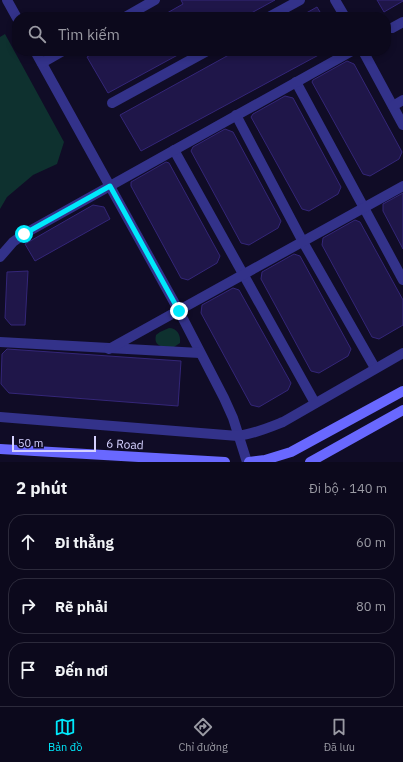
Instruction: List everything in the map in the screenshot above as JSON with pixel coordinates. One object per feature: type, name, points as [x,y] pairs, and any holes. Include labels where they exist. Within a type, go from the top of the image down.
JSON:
[{"type":"main road","points":[[248,462],[265,460],[291,452],[403,391]]},
{"type":"main road","points":[[310,462],[403,410]]},
{"type":"main road","name":"6 Road","points":[[0,449],[225,462]]},
{"type":"street","points":[[7,0],[14,12]]},
{"type":"street","points":[[134,12],[155,0]]},
{"type":"street","points":[[278,12],[300,0]]},
{"type":"street","points":[[336,0],[342,12]]},
{"type":"street","points":[[392,28],[403,22]]},
{"type":"street","points":[[38,56],[179,311],[224,398],[233,418],[248,462]]},
{"type":"street","points":[[42,63],[54,56]]},
{"type":"street","points":[[112,103],[198,56]]},
{"type":"street","points":[[0,257],[13,242],[24,234],[343,56]]},
{"type":"street","points":[[366,56],[403,125]]},
{"type":"street","points":[[296,82],[403,280]]},
{"type":"street","points":[[393,106],[403,100]]},
{"type":"street","points":[[236,115],[303,242],[375,368]]},
{"type":"street","points":[[174,150],[315,403]]},
{"type":"street","points":[[109,349],[403,186]]},
{"type":"street","points":[[0,342],[200,353]]},
{"type":"street","points":[[0,417],[238,436],[249,435],[263,431],[283,422],[403,353]]},
{"type":"green space","points":[[5,34],[12,47],[12,56],[17,56],[64,142],[57,164],[33,175],[7,197],[0,209],[0,37]]},
{"type":"green space","points":[[169,328],[172,328],[178,332],[180,343],[174,347],[164,347],[158,345],[156,342],[156,335]]},
{"type":"building","points":[[181,0],[275,0],[253,12],[169,12],[183,4]]},
{"type":"building","points":[[377,0],[403,0],[403,1],[384,12]]},
{"type":"building","points":[[317,7],[320,12],[308,12]]},
{"type":"building","points":[[89,56],[176,56],[108,93],[87,57]]},
{"type":"building","points":[[227,56],[317,56],[141,151],[120,115]]},
{"type":"building","points":[[347,61],[354,64],[402,152],[399,159],[370,176],[363,174],[312,82],[313,80]]},
{"type":"building","points":[[285,96],[293,98],[341,187],[338,194],[309,211],[302,209],[251,117],[253,114]]},
{"type":"building","points":[[225,129],[233,132],[281,221],[278,228],[249,245],[241,243],[191,151],[193,147]]},
{"type":"building","points":[[166,162],[169,163],[220,256],[217,263],[188,280],[181,278],[131,186],[131,182]]},
{"type":"building","points":[[403,193],[403,249],[383,211],[383,204]]},
{"type":"building","points":[[93,205],[104,207],[110,219],[35,261],[25,244]]},
{"type":"building","points":[[355,220],[360,222],[403,300],[403,325],[379,339],[372,337],[322,245],[323,238]]},
{"type":"building","points":[[294,254],[300,256],[351,349],[348,356],[319,373],[311,371],[261,279],[262,272]]},
{"type":"building","points":[[28,271],[25,325],[11,325],[5,318],[7,272]]},
{"type":"building","points":[[233,288],[239,290],[291,383],[288,390],[259,407],[251,405],[201,313],[202,305]]},
{"type":"building","points":[[7,349],[181,361],[178,406],[9,393],[1,384],[2,354]]},
{"type":"route","points":[[24,234],[110,186],[179,311]]}]
